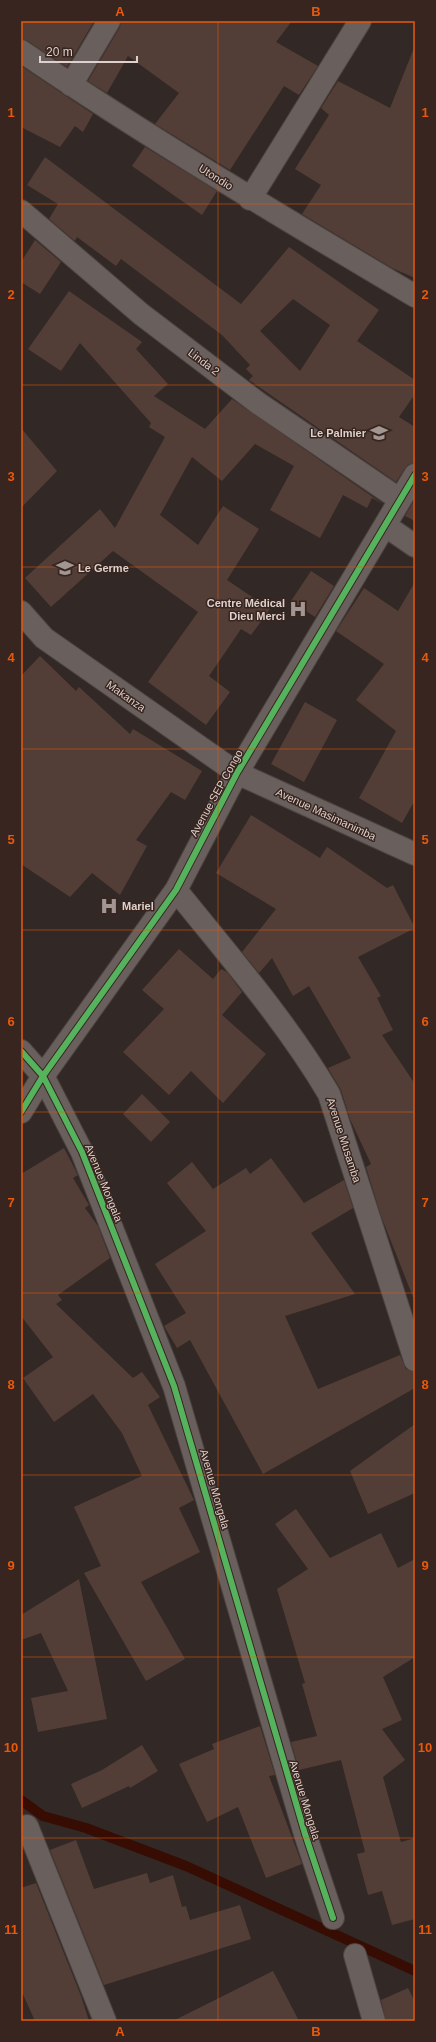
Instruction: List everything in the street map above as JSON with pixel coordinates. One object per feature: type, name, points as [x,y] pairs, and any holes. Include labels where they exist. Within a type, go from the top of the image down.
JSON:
[{"type":"street","points":[[71,85],[109,21]]},
{"type":"street","points":[[250,198],[360,21]]},
{"type":"street","name":"Utondio","points":[[21,51],[71,85],[250,198],[415,296]]},
{"type":"street","name":"Linda 2","points":[[21,211],[141,314],[258,403],[399,499]]},
{"type":"street","name":"Avenue SEP Congo","points":[[21,1112],[43,1076],[176,890],[237,773],[386,526],[399,499],[415,475]]},
{"type":"street","points":[[386,526],[415,546]]},
{"type":"street","name":"Makanza","points":[[21,612],[44,638],[237,773]]},
{"type":"street","name":"Avenue Masimanimba","points":[[237,773],[415,854]]},
{"type":"street","name":"Avenue Musamba","points":[[176,890],[286,1027],[309,1060],[329,1094],[415,1360]]},
{"type":"street","name":"Avenue Mongala","points":[[21,1051],[43,1076],[82,1152],[174,1386],[305,1834],[333,1918]]},
{"type":"street","points":[[27,1826],[105,2021]]},
{"type":"street","points":[[355,1955],[374,2021]]},
{"type":"building","points":[[21,21],[94,21],[67,67],[28,41],[21,39]]},
{"type":"building","points":[[121,21],[292,21],[276,42],[318,66],[299,95],[284,86],[230,170],[155,124],[179,93],[128,56],[107,93],[88,81],[120,27]]},
{"type":"building","points":[[414,48],[415,278],[392,268],[302,214],[321,185],[295,169],[329,115],[321,108],[338,81],[390,108]]},
{"type":"building","points":[[21,66],[93,114],[83,132],[75,126],[60,147],[21,127]]},
{"type":"building","points":[[145,147],[217,191],[202,215],[132,166]]},
{"type":"building","points":[[45,157],[241,304],[289,247],[379,310],[357,341],[415,380],[415,394],[399,417],[415,427],[415,463],[409,464],[405,468],[396,482],[249,380],[253,376],[246,369],[250,365],[222,335],[121,259],[116,266],[77,237],[75,241],[49,219],[58,204],[27,185]],"holes":[[[293,299],[330,325],[300,371],[260,331]]]},
{"type":"building","points":[[35,240],[61,262],[40,294],[21,282],[21,262]]},
{"type":"building","points":[[69,291],[142,342],[136,349],[168,384],[154,396],[205,429],[232,399],[383,504],[372,498],[367,508],[343,495],[320,538],[270,510],[294,466],[255,444],[222,481],[192,457],[160,515],[198,545],[223,506],[259,529],[227,580],[270,609],[251,635],[241,629],[209,676],[230,692],[206,725],[148,682],[198,612],[113,551],[51,607],[25,578],[100,509],[115,528],[165,437],[149,427],[151,423],[80,343],[61,371],[28,349]]},
{"type":"building","points":[[21,428],[57,471],[21,508]]},
{"type":"building","points":[[415,499],[415,521],[405,516]]},
{"type":"building","points":[[311,571],[334,586],[315,617],[291,601]]},
{"type":"building","points":[[415,582],[415,800],[402,823],[359,798],[396,731],[356,700],[384,664],[336,631],[364,588],[398,611]]},
{"type":"building","points":[[40,656],[76,691],[79,687],[130,734],[133,729],[202,771],[185,800],[171,792],[136,840],[147,846],[120,895],[92,873],[70,897],[21,864],[21,676]]},
{"type":"building","points":[[305,702],[337,720],[304,782],[271,764]]},
{"type":"building","points":[[251,815],[320,858],[327,847],[387,888],[393,885],[415,928],[358,957],[381,996],[377,998],[393,1030],[382,1035],[415,1084],[415,1297],[413,1297],[381,1216],[366,1167],[371,1164],[350,1119],[341,1090],[328,1068],[351,1058],[309,986],[293,996],[272,958],[259,973],[242,952],[276,909],[216,873]]},
{"type":"building","points":[[179,949],[213,979],[221,969],[227,972],[242,992],[222,1015],[266,1054],[223,1103],[191,1071],[169,1095],[123,1052],[164,1009],[142,990]]},
{"type":"building","points":[[142,1094],[170,1122],[151,1142],[123,1114]]},
{"type":"building","points":[[64,1148],[78,1175],[73,1178],[89,1205],[85,1208],[98,1226],[110,1258],[58,1295],[62,1300],[56,1304],[133,1378],[142,1372],[160,1397],[148,1405],[194,1500],[179,1508],[200,1552],[141,1582],[185,1659],[146,1681],[84,1573],[101,1566],[74,1507],[142,1476],[122,1433],[93,1394],[54,1422],[23,1378],[53,1357],[21,1316],[21,1174]]},
{"type":"building","points":[[271,1158],[304,1203],[344,1180],[353,1208],[311,1233],[355,1294],[285,1316],[318,1389],[400,1355],[406,1369],[415,1372],[415,1388],[263,1474],[190,1340],[177,1348],[164,1326],[186,1313],[155,1264],[206,1231],[167,1183],[192,1162],[213,1189],[246,1168],[250,1174]]},
{"type":"building","points":[[415,1424],[415,1493],[368,1514],[350,1471]]},
{"type":"building","points":[[296,1509],[330,1558],[381,1533],[398,1568],[415,1559],[415,1657],[383,1677],[402,1720],[382,1729],[405,1760],[383,1777],[401,1842],[415,1838],[415,1919],[392,1925],[382,1891],[368,1895],[357,1854],[365,1852],[341,1760],[299,1770],[291,1742],[317,1736],[302,1684],[305,1683],[277,1589],[308,1569],[275,1524]]},
{"type":"building","points":[[79,1579],[107,1719],[38,1732],[31,1698],[68,1691],[41,1633],[21,1640],[21,1615]]},
{"type":"building","points":[[260,1726],[275,1775],[269,1776],[302,1864],[266,1878],[238,1807],[207,1822],[179,1764],[214,1749],[212,1744]]},
{"type":"building","points":[[142,1745],[158,1771],[130,1788],[129,1786],[82,1808],[71,1784],[102,1770]]},
{"type":"building","points":[[76,1840],[94,1889],[147,1873],[150,1883],[173,1875],[182,1907],[186,1906],[190,1920],[240,1905],[251,1939],[104,1985],[50,1850]]},
{"type":"building","points":[[36,1883],[81,1996],[89,2021],[35,2021],[21,1990],[21,1888]]},
{"type":"building","points":[[273,1971],[299,2021],[173,2021]]},
{"type":"building","points":[[408,1988],[415,2002],[415,2021],[386,2021],[381,2000]]},
{"type":"waterway","points":[[21,1800],[43,1816],[86,1828],[186,1866],[415,1971]]},
{"type":"cycle path","points":[[21,1112],[43,1076],[176,890],[237,773],[415,475]]},
{"type":"cycle path","points":[[21,1051],[43,1076],[82,1152],[174,1386],[305,1834],[333,1918]]},
{"type":"place","name":"Le Palmier","points":[[379,433]]},
{"type":"place","name":"Le Germe","points":[[65,568]]},
{"type":"place","name":"Centre Médical Dieu Merci","points":[[298,609]]},
{"type":"place","name":"Mariel","points":[[109,906]]}]
